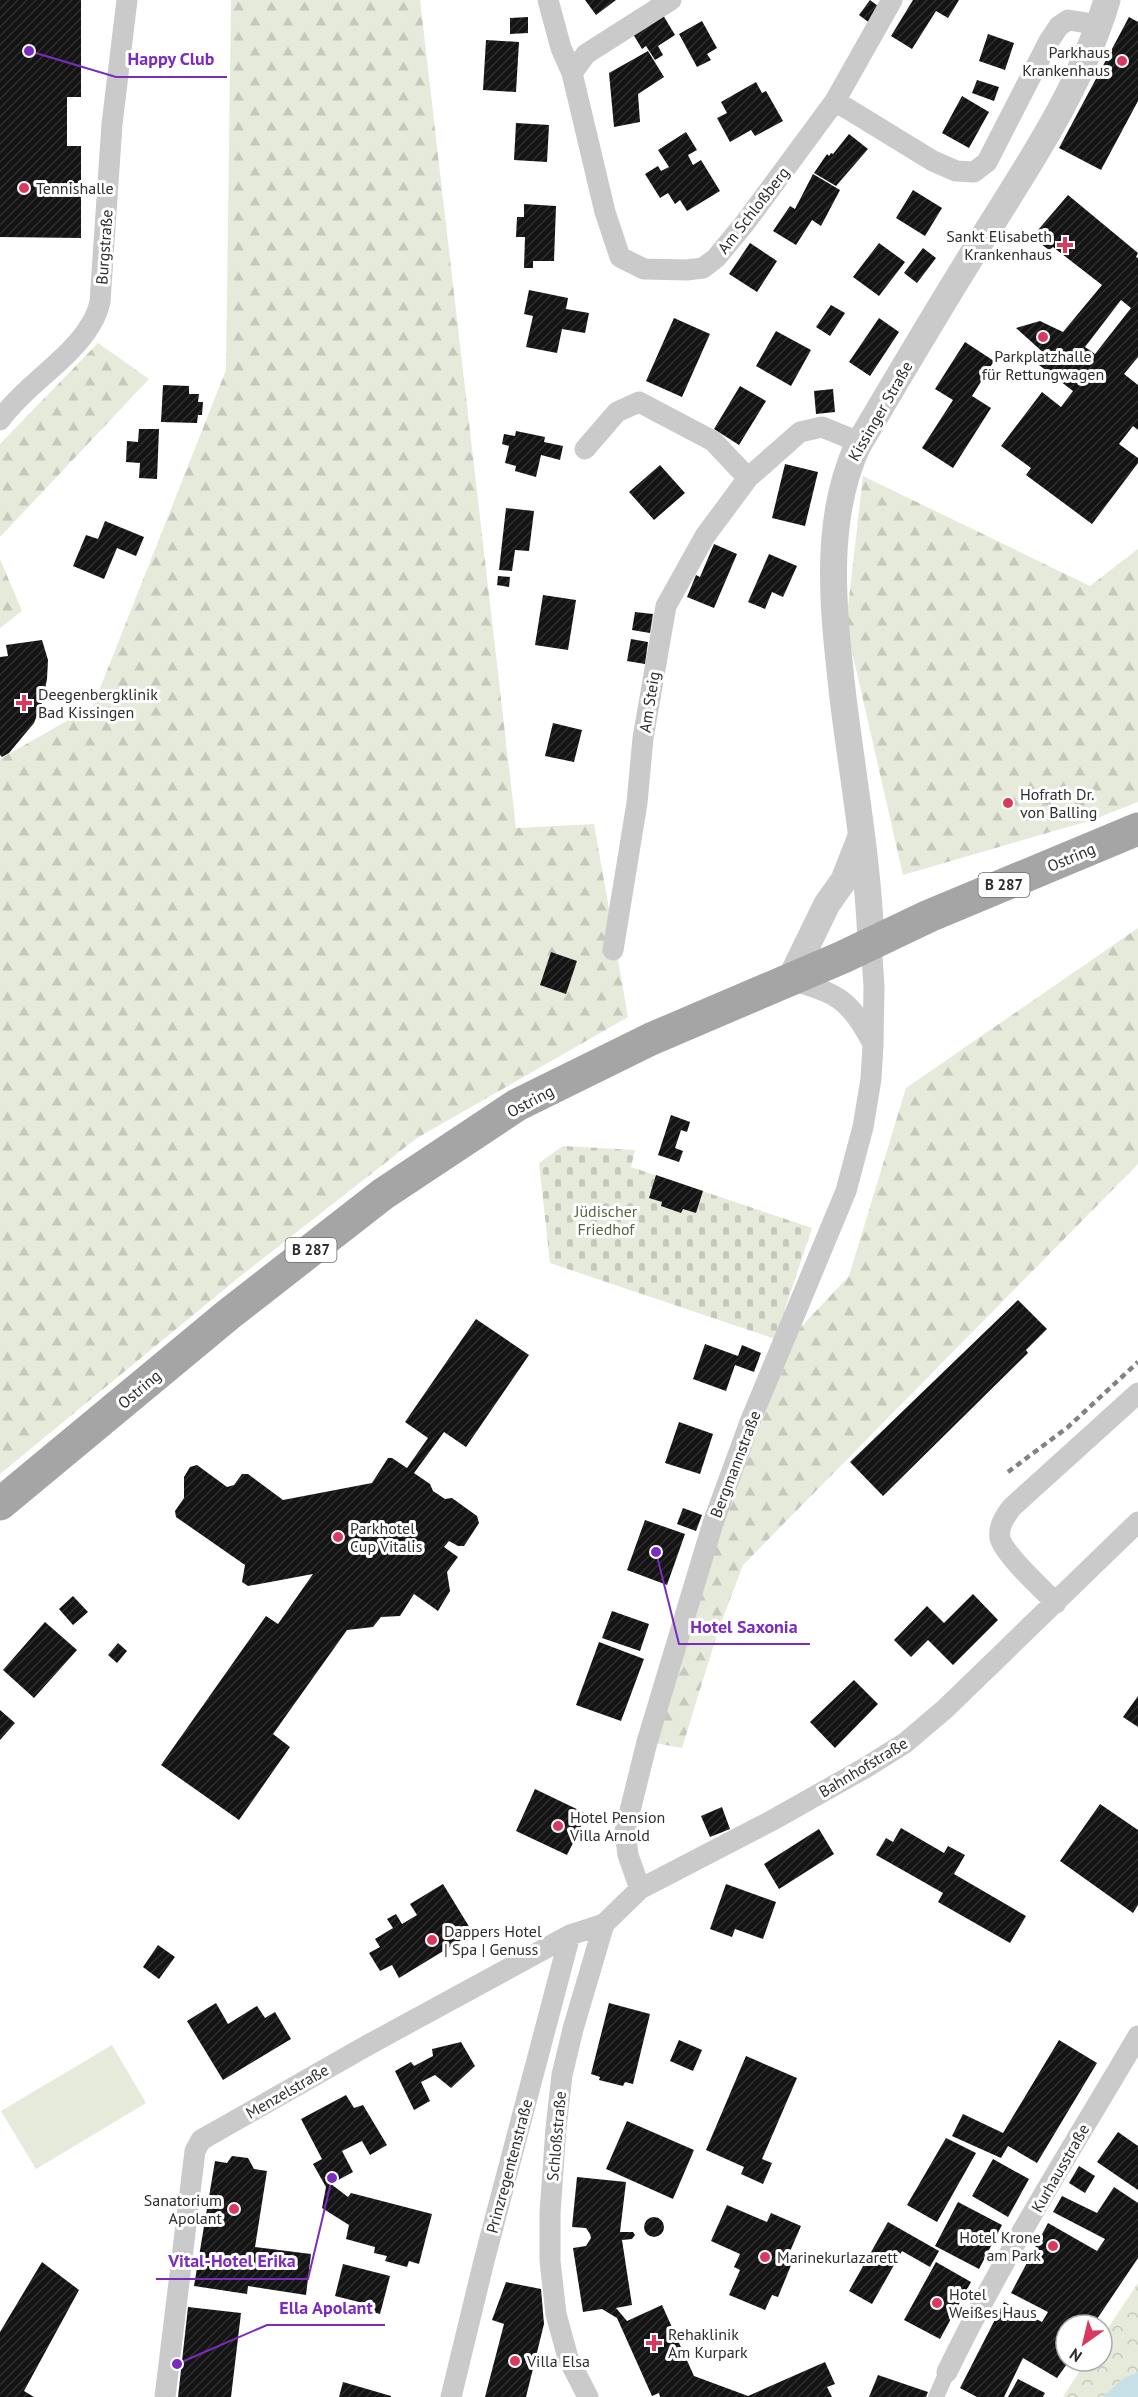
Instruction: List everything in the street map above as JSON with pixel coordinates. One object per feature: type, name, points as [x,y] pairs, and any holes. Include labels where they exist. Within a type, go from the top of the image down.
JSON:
[{"type":"main road","name":"Ostring","points":[[0,1504],[229,1314],[383,1194],[517,1106],[651,1039],[843,957],[871,942],[1138,829]]},
{"type":"street","name":"Burgstraße","points":[[0,420],[24,392],[83,337],[93,323],[100,302],[112,124],[127,0]]},
{"type":"street","name":"Am Schloßberg","points":[[548,0],[561,48],[572,73],[605,213],[620,257],[644,268],[687,270],[703,268],[716,258],[746,223],[835,101],[892,0]]},
{"type":"street","points":[[572,73],[586,54],[671,0]]},
{"type":"street","points":[[835,101],[933,161],[956,171],[974,171],[987,162],[1049,41],[1059,26],[1068,20],[1104,12]]},
{"type":"street","name":"Kissinger Straße","points":[[871,942],[869,892],[860,838],[835,628],[833,564],[839,509],[847,469],[857,447],[1037,150],[1078,76],[1104,12]]},
{"type":"street","points":[[585,450],[617,412],[639,402],[713,441],[748,478]]},
{"type":"street","name":"Am Steig","points":[[614,950],[637,803],[651,692],[666,606],[705,536],[748,478],[800,432],[822,427],[849,438],[857,447]]},
{"type":"street","points":[[790,980],[827,904],[844,880],[860,838]]},
{"type":"street","name":"Bergmannstraße","points":[[640,1889],[627,1855],[625,1831],[647,1742],[713,1523],[750,1422],[846,1191],[863,1127],[871,1079],[873,1045],[874,986],[871,942]]},
{"type":"street","name":"Bergmannstraße","points":[[790,980],[820,988],[840,998],[859,1017],[873,1045]]},
{"type":"street","points":[[1056,1603],[1007,1552],[1000,1539],[1001,1522],[1011,1508],[1138,1393]]},
{"type":"street","name":"Bahnhofstraße","points":[[640,1889],[771,1821],[905,1743],[945,1709],[1138,1522]]},
{"type":"street","name":"Schloßstraße","points":[[588,2397],[568,2358],[556,2314],[550,2261],[550,2213],[556,2128],[562,2075],[604,1924],[640,1889]]},
{"type":"street","name":"Menzelstraße","points":[[165,2397],[195,2151],[201,2140],[368,2045],[570,1935],[604,1924]]},
{"type":"street","name":"Prinzregentenstraße","points":[[451,2397],[484,2261],[570,1935]]},
{"type":"street","name":"Kurhausstraße","points":[[936,2397],[966,2332],[1138,2036]]},
{"type":"green space","points":[[231,0],[420,0],[516,828],[594,824],[628,1017],[417,1138],[243,1274],[0,1474],[0,759],[93,706],[226,370]]},
{"type":"green space","points":[[98,343],[149,379],[0,537],[0,444]]},
{"type":"green space","points":[[863,476],[1090,586],[1138,549],[1138,802],[1092,820],[903,875],[846,625]]},
{"type":"green space","points":[[0,559],[22,611],[0,628]]},
{"type":"green space","points":[[1138,928],[1138,1164],[743,1565],[718,1631],[682,1748],[655,1743],[722,1520],[800,1328],[849,1276],[906,1088]]},
{"type":"green space","name":"Jüdischer Friedhof","points":[[563,1146],[635,1150],[631,1167],[812,1228],[775,1339],[550,1263],[539,1163]]},
{"type":"green space","points":[[112,2045],[146,2103],[36,2169],[1,2111]]},
{"type":"green space","points":[[1138,2283],[1138,2397],[1063,2397],[1078,2373],[1114,2373],[1114,2319]]},
{"type":"water","points":[[1138,2372],[1138,2397],[1102,2397],[1124,2378]]},
{"type":"building","points":[[0,0],[81,0],[81,97],[67,97],[67,146],[81,146],[81,238],[0,237]]},
{"type":"building","points":[[585,0],[616,0],[596,15]]},
{"type":"building","points":[[870,0],[882,9],[871,24],[859,15]]},
{"type":"building","points":[[913,0],[959,0],[948,18],[936,11],[912,49],[891,36]]},
{"type":"building","points":[[663,15],[675,35],[658,46],[663,55],[655,60],[646,46],[642,49],[633,34]]},
{"type":"building","points":[[528,17],[528,33],[510,34],[510,18]]},
{"type":"building","name":"Parkhaus Krankenhaus","points":[[1129,17],[1138,22],[1138,101],[1101,170],[1059,148]]},
{"type":"building","points":[[702,21],[717,48],[707,54],[711,60],[697,67],[679,34]]},
{"type":"building","points":[[988,34],[1014,43],[1005,70],[979,61]]},
{"type":"building","points":[[486,40],[519,42],[516,92],[483,90]]},
{"type":"building","points":[[648,51],[664,77],[638,94],[640,122],[614,127],[609,73]]},
{"type":"building","points":[[977,80],[999,87],[994,101],[972,93]]},
{"type":"building","points":[[756,82],[762,93],[766,91],[783,121],[755,136],[751,130],[730,142],[717,118],[727,113],[721,102]]},
{"type":"building","points":[[962,96],[989,112],[969,148],[942,133]]},
{"type":"building","points":[[516,123],[549,125],[547,162],[514,160]]},
{"type":"building","points":[[686,132],[697,150],[688,155],[693,165],[701,160],[720,191],[687,211],[680,200],[675,204],[668,193],[660,198],[645,174],[658,166],[661,171],[669,167],[658,150]]},
{"type":"building","points":[[849,134],[868,149],[836,186],[814,173],[827,154],[829,156],[833,154]]},
{"type":"building","points":[[813,174],[840,190],[821,226],[812,220],[796,245],[773,231],[790,206],[795,209]]},
{"type":"building","points":[[913,190],[942,208],[925,236],[896,218]]},
{"type":"building","points":[[1068,195],[1138,253],[1136,257],[1138,258],[1138,357],[1124,374],[1138,385],[1138,430],[1133,426],[1119,444],[1138,458],[1138,463],[1092,524],[1026,475],[1031,468],[1001,446],[1042,392],[1061,407],[1073,391],[1039,365],[1046,355],[1016,328],[1040,321],[1063,332],[1102,285],[1053,247],[1049,250],[1032,237]],"holes":[[[1121,300],[1131,308],[1095,354],[1085,347]]]},
{"type":"building","points":[[524,204],[556,206],[554,261],[533,261],[533,268],[524,268],[525,237],[516,237],[517,217],[524,217]]},
{"type":"building","points":[[750,243],[777,261],[757,292],[729,274]]},
{"type":"building","points":[[879,243],[905,262],[879,296],[853,277]]},
{"type":"building","points":[[923,248],[936,258],[917,283],[904,273]]},
{"type":"building","points":[[529,290],[568,298],[566,309],[589,313],[585,333],[562,329],[557,353],[526,347],[533,316],[524,314]]},
{"type":"building","points":[[831,305],[845,313],[830,336],[816,327]]},
{"type":"building","points":[[674,318],[710,334],[682,397],[646,381]]},
{"type":"building","points":[[879,318],[899,332],[870,376],[849,362]]},
{"type":"building","points":[[776,331],[811,350],[791,386],[756,366]]},
{"type":"building","points":[[965,342],[994,361],[972,396],[991,408],[953,468],[922,448],[953,400],[935,389]]},
{"type":"building","points":[[163,385],[189,386],[189,394],[199,394],[198,402],[203,402],[202,415],[198,415],[197,423],[161,422]]},
{"type":"building","points":[[740,386],[766,401],[739,445],[714,429]]},
{"type":"building","points":[[833,389],[835,412],[816,414],[814,391]]},
{"type":"building","points":[[139,429],[159,429],[157,479],[139,478],[140,463],[126,462],[127,441],[138,442]]},
{"type":"building","points":[[516,431],[545,437],[544,442],[563,446],[560,460],[541,455],[536,477],[515,471],[516,466],[505,463],[509,446],[502,444],[504,434],[515,436]]},
{"type":"building","points":[[785,464],[818,472],[805,526],[772,518]]},
{"type":"building","points":[[660,465],[685,493],[654,520],[629,492]]},
{"type":"building","points":[[506,508],[534,511],[529,551],[515,550],[512,571],[499,570]]},
{"type":"building","points":[[105,521],[144,537],[136,556],[117,548],[104,579],[73,566],[86,535],[98,539]]},
{"type":"building","points":[[714,544],[737,554],[714,608],[687,597],[696,575],[700,577]]},
{"type":"building","points":[[769,554],[797,566],[783,597],[772,592],[765,609],[748,602]]},
{"type":"building","points":[[498,576],[510,577],[509,587],[497,585]]},
{"type":"building","points":[[543,595],[576,600],[568,650],[535,645]]},
{"type":"building","points":[[635,612],[653,614],[650,633],[632,630]]},
{"type":"building","points":[[631,639],[648,642],[645,664],[627,661]]},
{"type":"building","name":"Deegenbergklinik Bad Kissingen","points":[[42,640],[48,660],[43,700],[34,723],[9,753],[2,757],[0,755],[0,657],[8,656],[6,645]]},
{"type":"building","points":[[553,723],[582,730],[574,762],[545,756]]},
{"type":"building","points":[[551,952],[577,961],[566,994],[540,985]]},
{"type":"building","points":[[671,1115],[690,1122],[687,1132],[681,1130],[675,1148],[683,1151],[679,1162],[658,1155]]},
{"type":"building","points":[[656,1175],[703,1191],[696,1213],[683,1209],[681,1213],[661,1206],[662,1202],[649,1198]]},
{"type":"building","points":[[1018,1300],[1047,1329],[1026,1350],[1028,1353],[883,1496],[850,1462]]},
{"type":"building","points":[[476,1319],[529,1355],[466,1447],[444,1432],[414,1473],[430,1484],[433,1491],[445,1499],[452,1498],[477,1516],[479,1523],[464,1546],[458,1546],[449,1541],[444,1547],[458,1557],[447,1572],[450,1591],[438,1611],[414,1594],[400,1616],[381,1617],[373,1627],[347,1630],[273,1734],[290,1747],[239,1820],[161,1765],[266,1616],[278,1624],[313,1574],[248,1586],[242,1582],[245,1565],[176,1517],[175,1511],[184,1498],[184,1477],[190,1467],[197,1465],[227,1487],[234,1485],[242,1474],[248,1474],[283,1500],[372,1483],[388,1458],[392,1458],[407,1468],[428,1438],[405,1422]]},
{"type":"building","points":[[705,1344],[738,1356],[742,1345],[761,1353],[754,1372],[735,1365],[726,1391],[693,1379]]},
{"type":"building","points":[[679,1422],[713,1434],[700,1474],[665,1463]]},
{"type":"building","points":[[683,1508],[702,1515],[696,1531],[677,1524]]},
{"type":"building","points":[[645,1520],[685,1534],[667,1585],[627,1570]]},
{"type":"building","points":[[973,1594],[998,1620],[953,1665],[928,1640],[911,1657],[894,1640],[927,1606],[944,1623]]},
{"type":"building","points":[[73,1596],[88,1612],[73,1625],[59,1609]]},
{"type":"building","points":[[612,1611],[649,1624],[640,1651],[602,1638]]},
{"type":"building","points":[[45,1622],[77,1650],[34,1698],[3,1670]]},
{"type":"building","points":[[599,1642],[644,1659],[621,1721],[576,1705]]},
{"type":"building","points":[[118,1643],[127,1651],[117,1663],[108,1655]]},
{"type":"building","points":[[854,1680],[878,1704],[835,1748],[810,1722]]},
{"type":"building","points":[[1138,1696],[1138,1727],[1123,1717]]},
{"type":"building","points":[[0,1710],[15,1723],[0,1740]]},
{"type":"building","points":[[535,1789],[587,1814],[580,1828],[586,1831],[581,1842],[575,1839],[567,1855],[516,1831]]},
{"type":"building","points":[[1100,1804],[1138,1830],[1138,1905],[1133,1913],[1060,1861]]},
{"type":"building","points":[[722,1807],[730,1829],[710,1837],[701,1816]]},
{"type":"building","points":[[901,1828],[944,1853],[948,1846],[965,1855],[954,1874],[1026,1916],[1010,1943],[938,1902],[943,1893],[876,1855],[886,1838],[893,1842]]},
{"type":"building","points":[[819,1829],[834,1854],[779,1889],[764,1864]]},
{"type":"building","points":[[443,1884],[473,1933],[399,1978],[392,1965],[380,1971],[369,1953],[380,1947],[375,1939],[393,1928],[387,1919],[396,1914],[402,1924],[417,1915],[410,1904]]},
{"type":"building","points":[[726,1884],[776,1902],[763,1939],[735,1929],[732,1937],[710,1929]]},
{"type":"building","points":[[158,1945],[175,1957],[159,1979],[143,1967]]},
{"type":"building","points":[[216,2003],[228,2024],[257,2006],[265,2018],[275,2012],[291,2039],[223,2080],[187,2021]]},
{"type":"building","points":[[609,2003],[650,2014],[633,2084],[625,2082],[623,2086],[599,2080],[600,2077],[591,2074]]},
{"type":"building","points":[[679,2040],[702,2050],[693,2071],[670,2061]]},
{"type":"building","points":[[1059,2040],[1097,2063],[1037,2163],[1008,2146],[1001,2158],[952,2136],[963,2114],[1003,2133]]},
{"type":"building","points":[[461,2042],[475,2066],[451,2088],[435,2075],[421,2082],[430,2101],[414,2110],[395,2071],[411,2062],[414,2066],[433,2056],[432,2049]]},
{"type":"building","points":[[746,2056],[797,2078],[762,2159],[772,2163],[763,2184],[741,2174],[744,2167],[706,2150]]},
{"type":"building","points":[[346,2095],[354,2108],[363,2105],[387,2145],[370,2155],[362,2141],[342,2151],[353,2172],[331,2184],[348,2197],[351,2193],[432,2214],[419,2264],[409,2261],[407,2267],[385,2261],[387,2256],[374,2253],[375,2247],[346,2239],[349,2225],[322,2208],[326,2187],[313,2164],[322,2159],[301,2119]]},
{"type":"building","points":[[627,2121],[694,2150],[673,2199],[606,2169]]},
{"type":"building","points":[[1118,2132],[1138,2146],[1138,2190],[1097,2162]]},
{"type":"building","points":[[946,2138],[976,2153],[937,2222],[907,2205]]},
{"type":"building","name":"Sanatorium Apolant","points":[[232,2156],[248,2158],[254,2169],[267,2171],[255,2247],[311,2254],[306,2295],[248,2286],[247,2294],[194,2286],[215,2161],[227,2163]]},
{"type":"building","points":[[993,2159],[1029,2179],[1008,2217],[972,2196]]},
{"type":"building","points":[[1079,2166],[1095,2176],[1085,2193],[1069,2183]]},
{"type":"building","points":[[577,2177],[626,2182],[620,2232],[633,2232],[635,2235],[632,2239],[622,2240],[632,2305],[616,2308],[627,2321],[662,2305],[694,2376],[748,2396],[825,2362],[835,2384],[827,2387],[832,2397],[660,2397],[659,2393],[652,2396],[617,2318],[602,2309],[583,2312],[573,2248],[586,2246],[591,2238],[586,2228],[572,2227]]},
{"type":"building","points":[[1114,2187],[1138,2203],[1138,2258],[1101,2313],[1054,2313],[1054,2373],[1061,2373],[1057,2378],[1023,2358],[1004,2397],[977,2397],[960,2388],[1004,2302],[1042,2322],[1048,2312],[1011,2293],[1048,2223],[1097,2251],[1105,2239],[1053,2212],[1062,2196],[1097,2213]]},
{"type":"building","points":[[958,2202],[1002,2225],[979,2269],[935,2246]]},
{"type":"building","name":"Marinekurlazarett","points":[[727,2205],[767,2222],[771,2213],[801,2226],[788,2256],[794,2258],[778,2297],[772,2295],[765,2310],[729,2295],[740,2270],[734,2267],[740,2254],[711,2241]]},
{"type":"building","points":[[654,2217],[661,2220],[664,2227],[661,2234],[654,2237],[647,2234],[644,2227],[647,2220]]},
{"type":"building","points":[[888,2222],[939,2251],[930,2267],[902,2251],[872,2304],[849,2291]]},
{"type":"building","points":[[42,2262],[79,2290],[24,2391],[34,2397],[0,2397],[0,2332]]},
{"type":"building","points":[[936,2262],[971,2282],[940,2339],[904,2320]]},
{"type":"building","points":[[343,2264],[390,2276],[380,2314],[361,2309],[363,2303],[335,2296]]},
{"type":"building","name":"Villa Elsa","points":[[506,2282],[541,2289],[544,2324],[526,2397],[485,2397],[504,2324],[492,2320]]},
{"type":"building","points":[[188,2307],[241,2313],[231,2397],[178,2397]]},
{"type":"building","points":[[878,2375],[928,2392],[926,2397],[869,2397]]},
{"type":"building","points":[[1018,2379],[1045,2393],[1043,2397],[1008,2397]]},
{"type":"building","points":[[343,2382],[391,2396],[391,2397],[339,2397]]},
{"type":"railway","points":[[1008,1472],[1068,1427],[1138,1362]]},
{"type":"place","name":"Happy Club","points":[[29,51]]},
{"type":"place","name":"Parkhaus Krankenhaus","points":[[1122,61]]},
{"type":"place","name":"Tennishalle","points":[[24,188]]},
{"type":"place","name":"Sankt Elisabeth Krankenhaus","points":[[1065,245]]},
{"type":"place","name":"Parkplatzhalle für Rettungwagen","points":[[1043,337]]},
{"type":"place","name":"Deegenbergklinik Bad Kissingen","points":[[24,703]]},
{"type":"place","name":"Hofrath Dr. von Balling","points":[[1008,803]]},
{"type":"place","name":"Parkhotel Cup Vitalis","points":[[338,1537]]},
{"type":"place","name":"Hotel Saxonia","points":[[656,1552]]},
{"type":"place","name":"Hotel Pension Villa Arnold","points":[[558,1826]]},
{"type":"place","name":"Dappers Hotel | Spa | Genuss","points":[[432,1940]]},
{"type":"place","name":"Vital-Hotel Erika","points":[[332,2178]]},
{"type":"place","name":"Sanatorium Apolant","points":[[234,2209]]},
{"type":"place","name":"Hotel Krone am Park","points":[[1053,2246]]},
{"type":"place","name":"Marinekurlazarett","points":[[765,2257]]},
{"type":"place","name":"Hotel Weißes Haus","points":[[937,2303]]},
{"type":"place","name":"Rehaklinik Am Kurpark","points":[[654,2343]]},
{"type":"place","name":"Villa Elsa","points":[[515,2361]]},
{"type":"place","name":"Ella Apolant","points":[[177,2364]]}]
